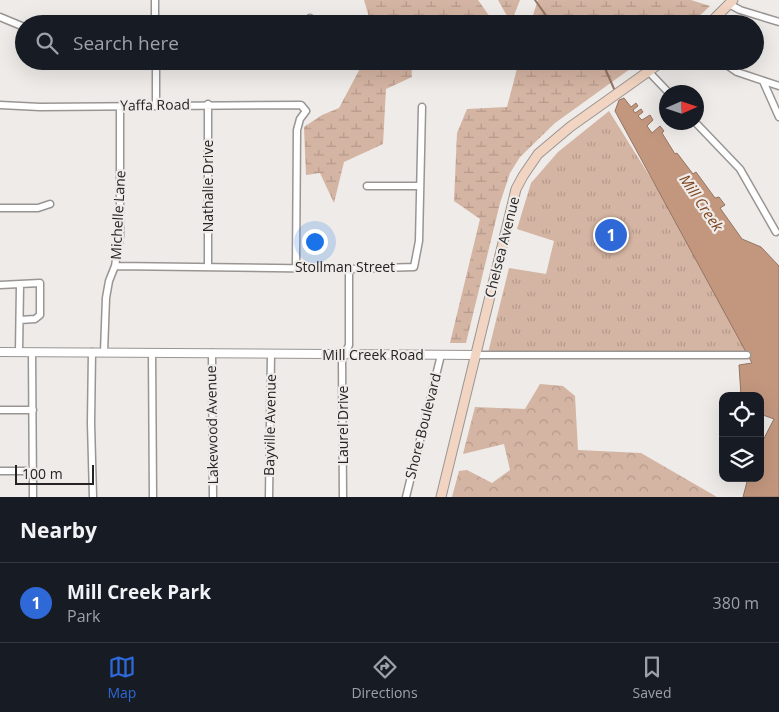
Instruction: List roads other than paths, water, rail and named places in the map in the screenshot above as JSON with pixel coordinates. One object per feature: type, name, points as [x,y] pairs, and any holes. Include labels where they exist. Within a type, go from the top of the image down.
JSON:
[{"type":"main road","points":[[718,15],[731,2]]},
{"type":"main road","name":"Chelsea Avenue","points":[[440,497],[516,189],[538,154],[559,135],[652,70]]},
{"type":"street","points":[[155,0],[155,15]]},
{"type":"street","points":[[731,2],[740,10],[756,15]]},
{"type":"street","points":[[764,17],[779,22]]},
{"type":"street","points":[[0,18],[15,24]]},
{"type":"street","points":[[156,70],[156,105]]},
{"type":"street","points":[[733,70],[779,86]]},
{"type":"street","points":[[649,72],[661,85]]},
{"type":"street","points":[[763,81],[779,117]]},
{"type":"street","name":"Yaffa Road","points":[[0,105],[40,107],[208,104],[301,105],[306,111],[300,119],[297,130],[296,268]]},
{"type":"street","name":"Nathalie Drive","points":[[208,104],[208,267]]},
{"type":"street","name":"Michelle Lane","points":[[104,352],[106,298],[109,281],[115,266],[120,236],[120,106]]},
{"type":"street","name":"Stollman Street","points":[[115,266],[349,269],[414,267],[419,242],[422,107]]},
{"type":"street","points":[[703,130],[740,169],[776,232]]},
{"type":"street","points":[[367,186],[420,186]]},
{"type":"street","points":[[0,208],[38,208],[50,204]]},
{"type":"street","name":"Laurel Drive","points":[[343,497],[342,360],[346,355],[349,345],[349,269]]},
{"type":"street","points":[[0,285],[40,283],[40,315],[35,319],[20,320]]},
{"type":"street","points":[[20,285],[20,352]]},
{"type":"street","name":"Mill Creek Road","points":[[0,352],[346,355],[746,355]]},
{"type":"street","points":[[92,352],[93,497]]},
{"type":"street","points":[[32,353],[32,497]]},
{"type":"street","points":[[152,353],[153,497]]},
{"type":"street","name":"Lakewood Avenue","points":[[212,354],[213,497]]},
{"type":"street","name":"Bayville Avenue","points":[[270,497],[271,354]]},
{"type":"street","name":"Shore Boulevard","points":[[406,497],[441,355]]},
{"type":"street","points":[[0,410],[33,410]]},
{"type":"street","points":[[0,471],[33,471]]},
{"type":"water","points":[[624,98],[631,107],[636,103],[638,106],[633,110],[635,113],[641,109],[643,112],[638,116],[642,120],[650,115],[653,120],[647,126],[652,133],[659,127],[659,130],[663,130],[662,133],[675,154],[677,153],[693,174],[696,172],[715,198],[719,197],[725,205],[720,208],[742,239],[761,247],[779,266],[779,497],[743,497],[747,482],[764,482],[764,438],[774,419],[764,415],[764,392],[741,392],[739,365],[752,363],[615,111],[619,100]]},
{"type":"waterway","name":"Mill Creek","points":[[535,0],[546,15]]},
{"type":"waterway","name":"Mill Creek","points":[[606,70],[615,91]]},
{"type":"place","name":"Mill Creek Park","points":[[611,235]]}]
